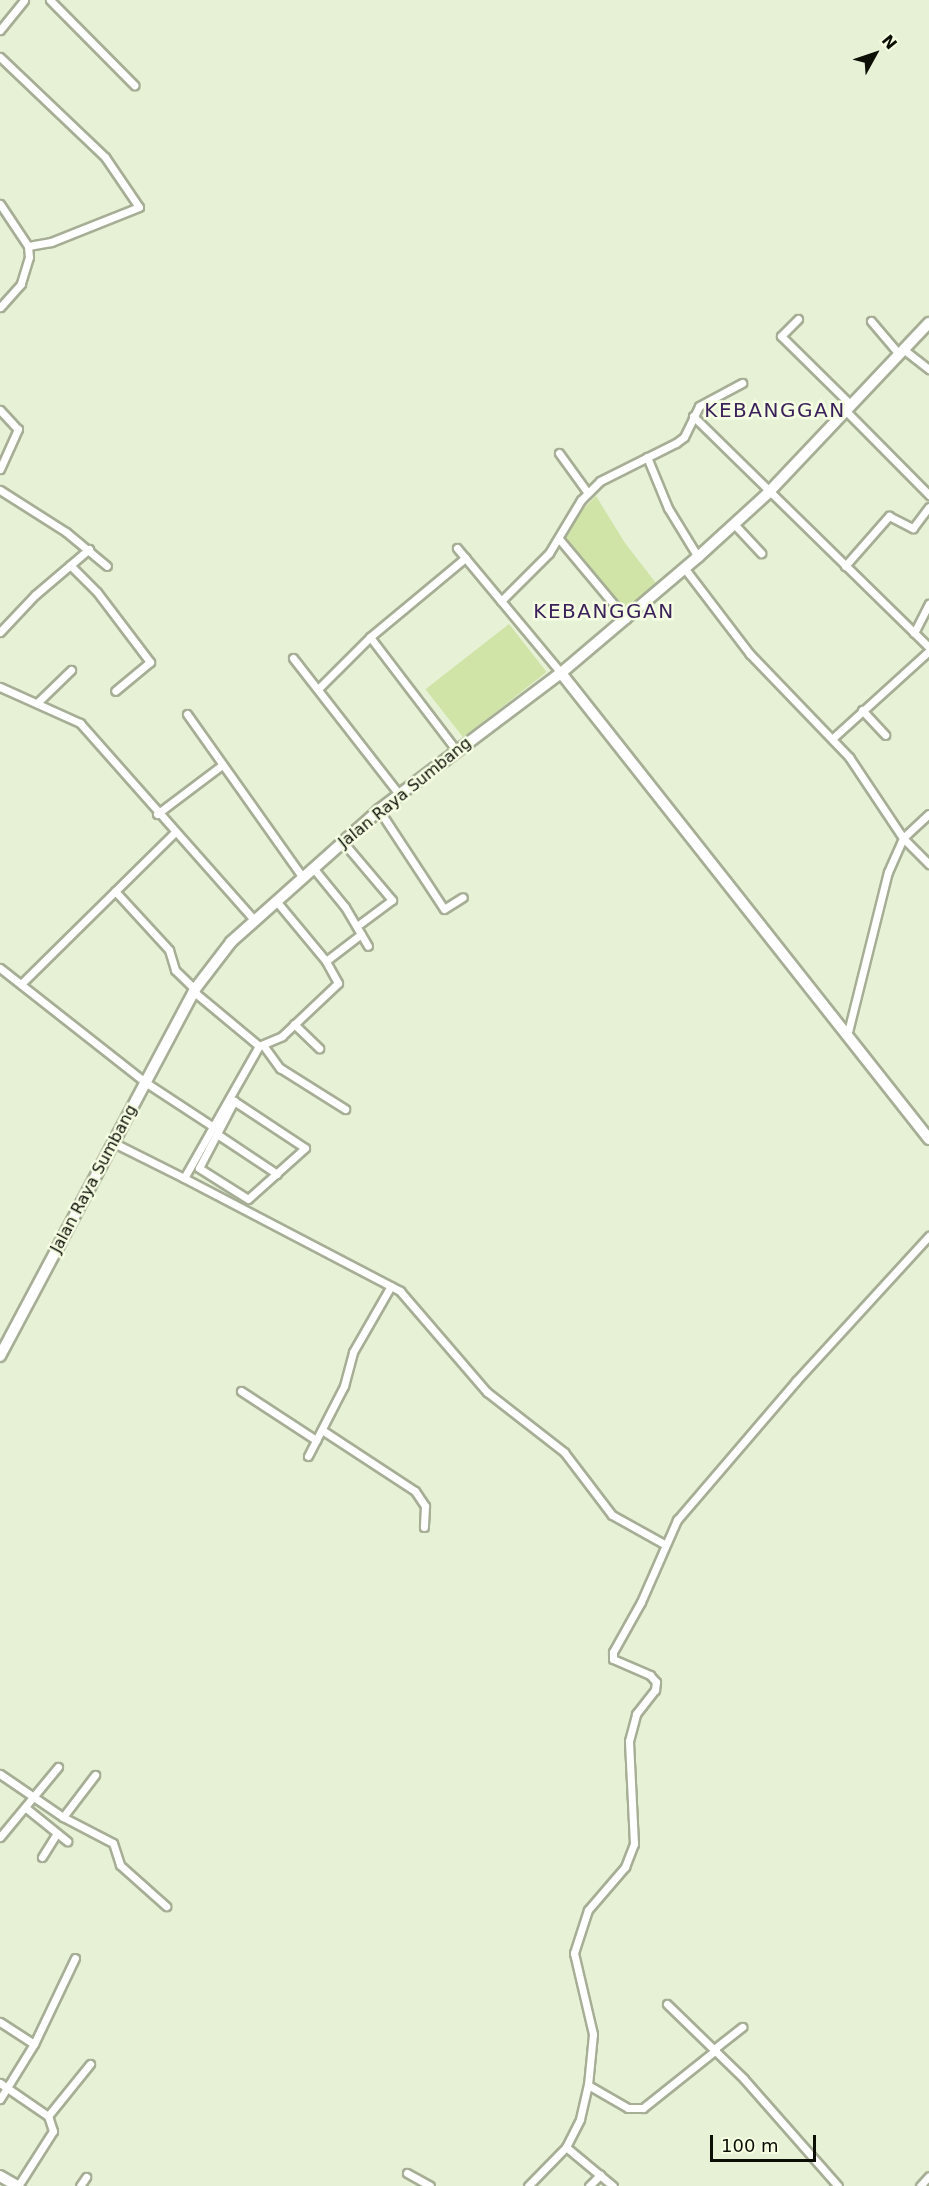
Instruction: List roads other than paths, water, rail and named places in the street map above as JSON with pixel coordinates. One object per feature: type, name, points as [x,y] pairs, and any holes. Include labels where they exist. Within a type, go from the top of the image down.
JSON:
[{"type":"street","points":[[0,30],[24,0]]},
{"type":"street","points":[[50,0],[134,85]]},
{"type":"street","points":[[0,57],[105,158],[140,207],[29,251]]},
{"type":"street","points":[[0,204],[29,251],[21,284],[0,307]]},
{"type":"street","points":[[798,319],[781,336],[929,495]]},
{"type":"street","points":[[871,321],[901,352],[929,369]]},
{"type":"street","name":"Jalan Raya Sumbang","points":[[0,1356],[194,990],[231,942],[379,810],[561,673],[685,569],[768,492],[929,323]]},
{"type":"street","points":[[501,601],[560,540],[588,493],[618,469],[647,457],[684,436],[699,406],[742,383]]},
{"type":"street","points":[[0,410],[18,429],[0,470]]},
{"type":"street","points":[[693,416],[929,649],[833,738]]},
{"type":"street","points":[[559,453],[588,493]]},
{"type":"street","points":[[647,457],[669,508],[698,557]]},
{"type":"street","points":[[0,490],[89,549],[107,566]]},
{"type":"street","points":[[845,566],[890,515],[910,528],[926,518],[929,507]]},
{"type":"street","points":[[734,524],[761,553]]},
{"type":"street","points":[[560,540],[626,620]]},
{"type":"street","points":[[457,548],[561,673],[929,1139]]},
{"type":"street","points":[[0,632],[35,595],[89,549]]},
{"type":"street","points":[[318,689],[370,637],[465,558]]},
{"type":"street","points":[[70,565],[97,592],[150,662],[115,691]]},
{"type":"street","points":[[685,569],[750,654],[833,738],[903,838],[929,864]]},
{"type":"street","points":[[914,633],[929,604]]},
{"type":"street","points":[[370,637],[457,751]]},
{"type":"street","points":[[293,658],[306,680],[318,689],[399,794]]},
{"type":"street","points":[[38,702],[71,670]]},
{"type":"street","points":[[0,687],[38,702],[80,723],[157,814],[255,921]]},
{"type":"street","points":[[862,710],[885,735]]},
{"type":"street","points":[[187,714],[303,878]]},
{"type":"street","points":[[157,814],[222,765]]},
{"type":"street","points":[[379,810],[444,909],[463,897]]},
{"type":"street","points":[[847,1036],[888,872],[903,838],[929,814]]},
{"type":"street","points":[[21,984],[174,833]]},
{"type":"street","points":[[343,842],[392,900],[357,926]]},
{"type":"street","points":[[314,869],[357,926],[368,946]]},
{"type":"street","points":[[115,891],[169,950],[175,970],[194,990],[261,1046],[280,1068],[345,1109]]},
{"type":"street","points":[[184,1178],[212,1126],[261,1046],[294,1024],[339,982],[326,961],[277,902]]},
{"type":"street","points":[[326,961],[361,934]]},
{"type":"street","points":[[0,968],[145,1082],[212,1126]]},
{"type":"street","points":[[294,1024],[319,1048]]},
{"type":"street","points":[[234,1101],[305,1148],[248,1199],[199,1167],[217,1134],[234,1101]]},
{"type":"street","points":[[217,1134],[277,1174]]},
{"type":"street","points":[[114,1143],[406,1296],[470,1371],[513,1416],[564,1452],[612,1515],[664,1544]]},
{"type":"street","points":[[226,1201],[233,1189]]},
{"type":"street","points":[[528,2186],[566,2146],[577,2128],[588,2085],[592,2023],[574,1953],[588,1910],[630,1858],[634,1831],[628,1779],[630,1741],[636,1714],[656,1686],[650,1675],[612,1656],[626,1623],[641,1602],[664,1544],[704,1487],[927,1241]]},
{"type":"street","points":[[308,1456],[344,1386],[353,1352],[390,1286]]},
{"type":"street","points":[[241,1391],[316,1440]]},
{"type":"street","points":[[322,1430],[415,1491],[424,1506],[424,1527]]},
{"type":"street","points":[[0,1837],[58,1767]]},
{"type":"street","points":[[0,1774],[63,1817],[113,1843],[120,1865],[166,1905]]},
{"type":"street","points":[[63,1817],[96,1775]]},
{"type":"street","points":[[26,1808],[67,1841]]},
{"type":"street","points":[[42,1857],[57,1833]]},
{"type":"street","points":[[0,2099],[34,2044],[75,1958]]},
{"type":"street","points":[[668,2004],[715,2050],[838,2186]]},
{"type":"street","points":[[0,2022],[34,2044]]},
{"type":"street","points":[[588,2085],[628,2108],[643,2108],[741,2027]]},
{"type":"street","points":[[48,2116],[90,2064]]},
{"type":"street","points":[[0,2083],[48,2116],[53,2131],[17,2186],[0,2176]]},
{"type":"street","points":[[566,2146],[613,2186]]},
{"type":"street","points":[[407,2173],[429,2186]]},
{"type":"street","points":[[589,2186],[600,2175]]},
{"type":"street","points":[[920,2186],[929,2176]]},
{"type":"street","points":[[80,2186],[86,2177]]},
{"type":"district","name":"KEBANGGAN","points":[[775,410]]},
{"type":"district","name":"KEBANGGAN","points":[[604,611]]}]
